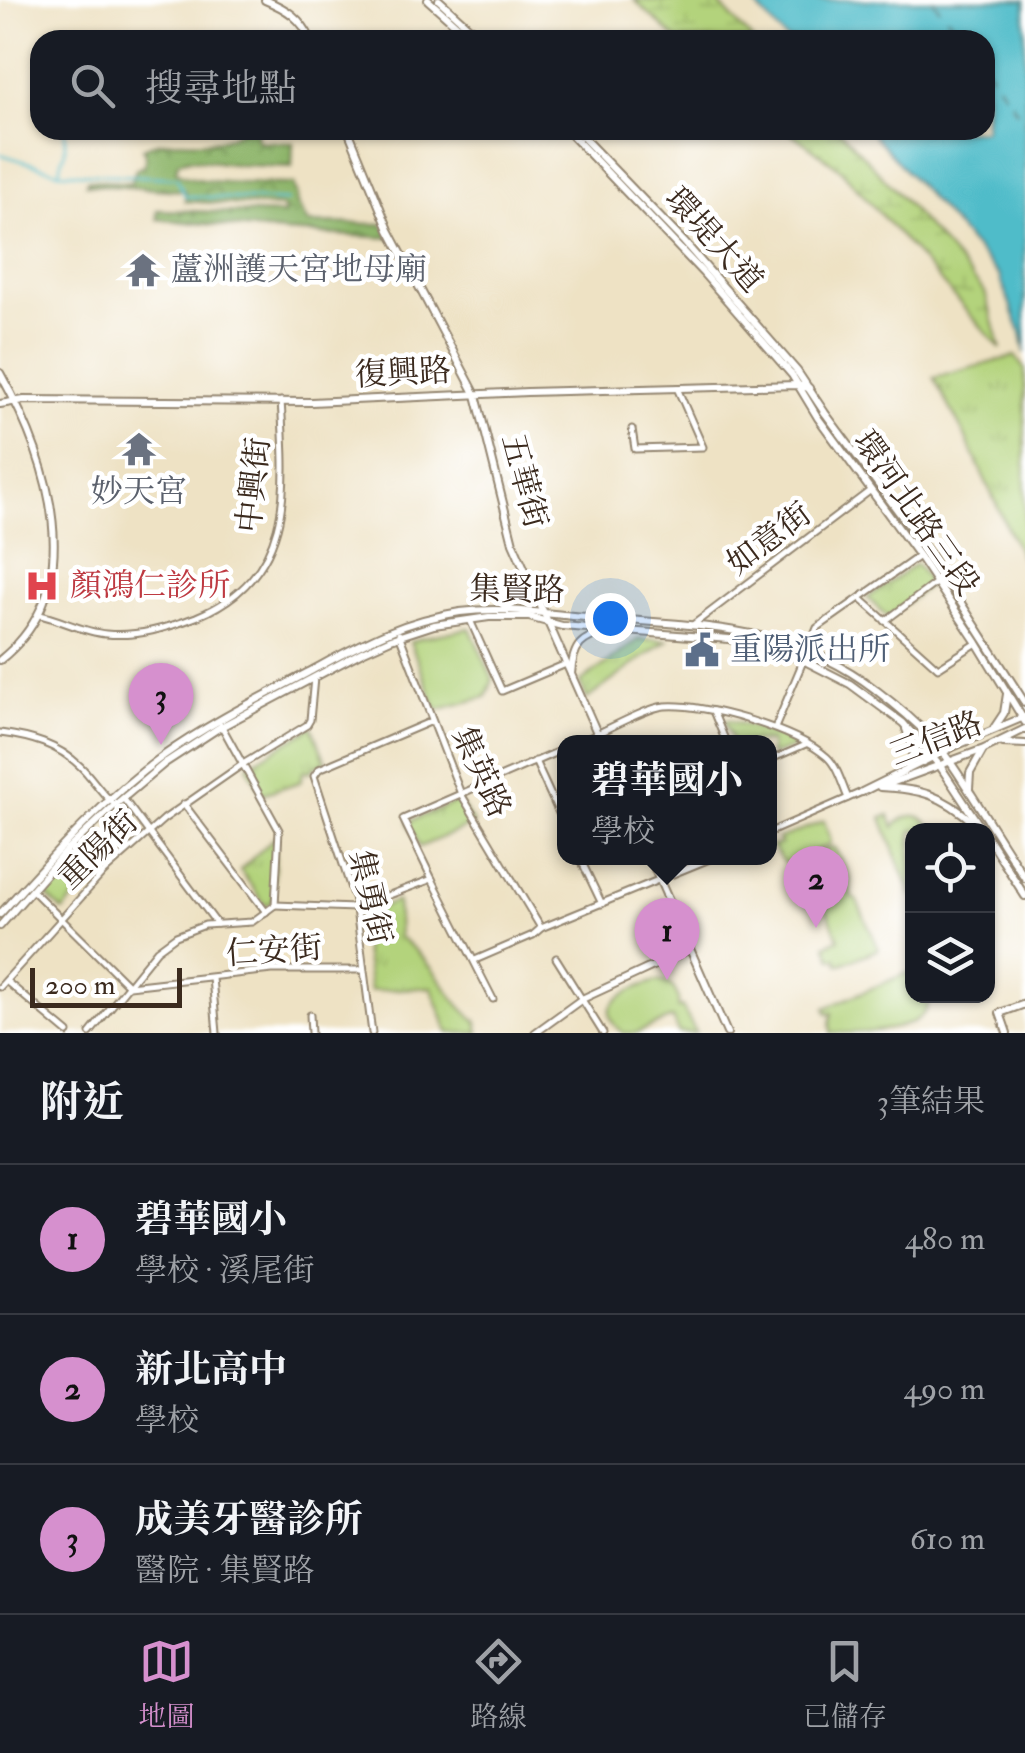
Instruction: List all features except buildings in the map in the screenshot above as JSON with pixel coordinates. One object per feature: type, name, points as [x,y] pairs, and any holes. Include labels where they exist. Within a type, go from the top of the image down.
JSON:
[{"type":"street","points":[[265,0],[298,18],[307,30]]},
{"type":"street","points":[[428,0],[462,30]]},
{"type":"street","points":[[439,0],[472,30]]},
{"type":"street","name":"五華街","points":[[352,140],[389,230],[476,395],[513,543],[597,735]]},
{"type":"street","name":"環堤大道","points":[[583,140],[726,289],[809,388]]},
{"type":"street","name":"環堤大道","points":[[622,182],[736,309],[792,375],[796,385]]},
{"type":"street","points":[[0,373],[43,476],[54,522],[53,572],[40,615],[24,638],[0,660]]},
{"type":"street","name":"環河北路三段","points":[[796,385],[937,582],[1024,721]]},
{"type":"street","points":[[632,430],[635,449],[704,447],[677,388]]},
{"type":"street","name":"復興路","points":[[0,404],[312,402],[677,388],[809,388]]},
{"type":"street","name":"環河北路三段","points":[[809,388],[824,414],[927,550],[1025,704]]},
{"type":"street","name":"中興街","points":[[40,615],[97,633],[129,634],[156,631],[185,621],[235,596],[261,568],[277,528],[285,452],[281,400]]},
{"type":"street","points":[[853,466],[861,460]]},
{"type":"street","name":"如意街","points":[[694,624],[871,490]]},
{"type":"street","points":[[775,728],[817,628],[919,556]]},
{"type":"street","points":[[502,609],[516,601],[528,574]]},
{"type":"street","points":[[885,620],[937,582]]},
{"type":"street","points":[[860,598],[938,668],[977,643]]},
{"type":"street","name":"集賢路","points":[[0,914],[112,802],[220,724],[355,646],[433,616],[502,609],[736,629],[808,650],[842,667],[873,687],[943,752],[1025,878]]},
{"type":"street","name":"集賢路","points":[[220,724],[398,631],[490,617],[529,617],[549,623],[729,639],[803,660],[850,684],[903,723],[940,766],[977,823]]},
{"type":"street","points":[[470,620],[502,691],[566,664]]},
{"type":"street","points":[[571,674],[581,642],[615,630]]},
{"type":"street","name":"集英路","points":[[398,631],[462,794],[540,928]]},
{"type":"street","name":"重陽街","points":[[0,987],[103,873],[148,833],[243,764],[301,730],[309,722],[314,678]]},
{"type":"street","points":[[991,732],[1004,713],[1007,693]]},
{"type":"street","points":[[607,735],[663,706],[748,719],[775,728],[828,758],[848,798]]},
{"type":"street","points":[[713,711],[723,735]]},
{"type":"street","name":"集勇街","points":[[372,1033],[355,901],[314,780],[315,773],[432,721]]},
{"type":"street","name":"三信路","points":[[777,829],[943,752],[1024,721]]},
{"type":"street","name":"三信路","points":[[862,792],[997,744],[1024,721]]},
{"type":"street","points":[[903,723],[914,750],[906,770]]},
{"type":"street","points":[[220,724],[279,830],[275,905]]},
{"type":"street","points":[[0,732],[38,740],[66,753],[112,802]]},
{"type":"street","points":[[777,757],[807,744]]},
{"type":"street","points":[[997,744],[1025,744]]},
{"type":"street","points":[[969,791],[970,773],[984,749]]},
{"type":"street","points":[[493,998],[403,819],[557,752]]},
{"type":"street","points":[[536,761],[557,808]]},
{"type":"street","points":[[880,788],[931,794],[974,823]]},
{"type":"street","points":[[120,796],[217,924]]},
{"type":"street","points":[[184,804],[266,912]]},
{"type":"street","points":[[995,849],[1025,896]]},
{"type":"street","points":[[583,865],[602,904]]},
{"type":"street","points":[[653,865],[727,1033]]},
{"type":"street","points":[[475,960],[533,935],[540,928],[695,865]]},
{"type":"street","points":[[90,1033],[157,950],[176,936],[206,925],[252,922],[275,905],[355,908],[432,878]]},
{"type":"street","points":[[30,887],[129,986]]},
{"type":"street","name":"集賢路","points":[[0,926],[30,887]]},
{"type":"street","points":[[535,1033],[582,1000],[690,948]]},
{"type":"street","points":[[556,958],[604,1033]]},
{"type":"street","name":"仁安街","points":[[129,986],[272,970],[363,970]]},
{"type":"street","points":[[212,978],[217,1033]]},
{"type":"street","points":[[6,981],[68,1033]]},
{"type":"street","points":[[1007,1033],[1000,1013],[1025,1004]]},
{"type":"street","points":[[310,1015],[311,1033]]},
{"type":"green space","points":[[634,0],[715,0],[744,30],[666,30]]},
{"type":"green space","points":[[801,140],[848,140],[985,292],[1001,349],[840,169]]},
{"type":"green space","points":[[167,142],[293,143],[292,167],[190,159],[178,162],[176,172],[214,181],[293,184],[297,204],[308,223],[383,224],[390,238],[157,219],[157,210],[284,214],[282,207],[185,201],[185,191],[86,184],[87,180],[131,183],[136,169],[144,166],[143,148]]},
{"type":"green space","points":[[1015,356],[1025,370],[1025,566],[934,378]]},
{"type":"green space","points":[[916,564],[931,584],[888,617],[867,598]]},
{"type":"green space","points":[[470,628],[493,679],[486,697],[437,710],[410,642]]},
{"type":"green space","points":[[639,639],[667,640],[587,699],[580,683]]},
{"type":"green space","points":[[727,720],[775,735],[730,735]]},
{"type":"green space","points":[[311,725],[326,762],[310,772],[304,770],[300,782],[262,794],[250,764]]},
{"type":"green space","points":[[777,736],[798,746],[777,754]]},
{"type":"green space","points":[[459,801],[474,824],[420,847],[408,822]]},
{"type":"green space","points":[[889,815],[894,827],[903,818],[914,816],[927,823],[905,823],[905,879],[882,818]]},
{"type":"green space","points":[[824,821],[831,841],[787,864],[777,854],[778,839]]},
{"type":"green space","points":[[276,836],[273,901],[266,906],[240,870]]},
{"type":"green space","points":[[89,838],[112,859],[63,911],[40,890]]},
{"type":"green space","points":[[834,847],[850,877],[851,896],[879,949],[839,965],[826,945],[839,939],[813,880],[808,881],[798,862]]},
{"type":"green space","points":[[397,901],[399,937],[422,957],[477,1021],[479,1033],[449,1033],[431,987],[370,991],[359,915]]},
{"type":"green space","points":[[905,974],[905,1003],[927,1003],[920,1017],[908,1024],[860,1032],[831,1033],[832,1013],[827,1014],[825,1008]]},
{"type":"green space","points":[[657,981],[674,989],[678,1008],[682,1007],[696,1033],[679,1033],[672,1018],[636,1033],[623,1033],[613,1023],[610,1014],[618,999]]},
{"type":"water","points":[[751,0],[1025,0],[1025,353],[999,275],[878,140],[995,140],[995,30],[778,30]]},
{"type":"waterway","points":[[59,172],[65,140]]},
{"type":"waterway","points":[[0,154],[59,172],[177,178],[185,196],[287,201]]},
{"type":"ferry route","points":[[932,0],[958,30]]},
{"type":"ferry route","points":[[995,80],[1025,122]]},
{"type":"place","name":"蘆洲護天宮地母廟","points":[[143,270]]},
{"type":"place","name":"妙天宮","points":[[139,449]]},
{"type":"place","name":"顏鴻仁診所","points":[[42,586]]},
{"type":"place","name":"重陽派出所","points":[[702,650]]},
{"type":"place","name":"成美牙醫診所","points":[[161,745]]},
{"type":"place","name":"新北高中","points":[[816,928]]},
{"type":"place","name":"碧華國小","points":[[667,980]]}]
